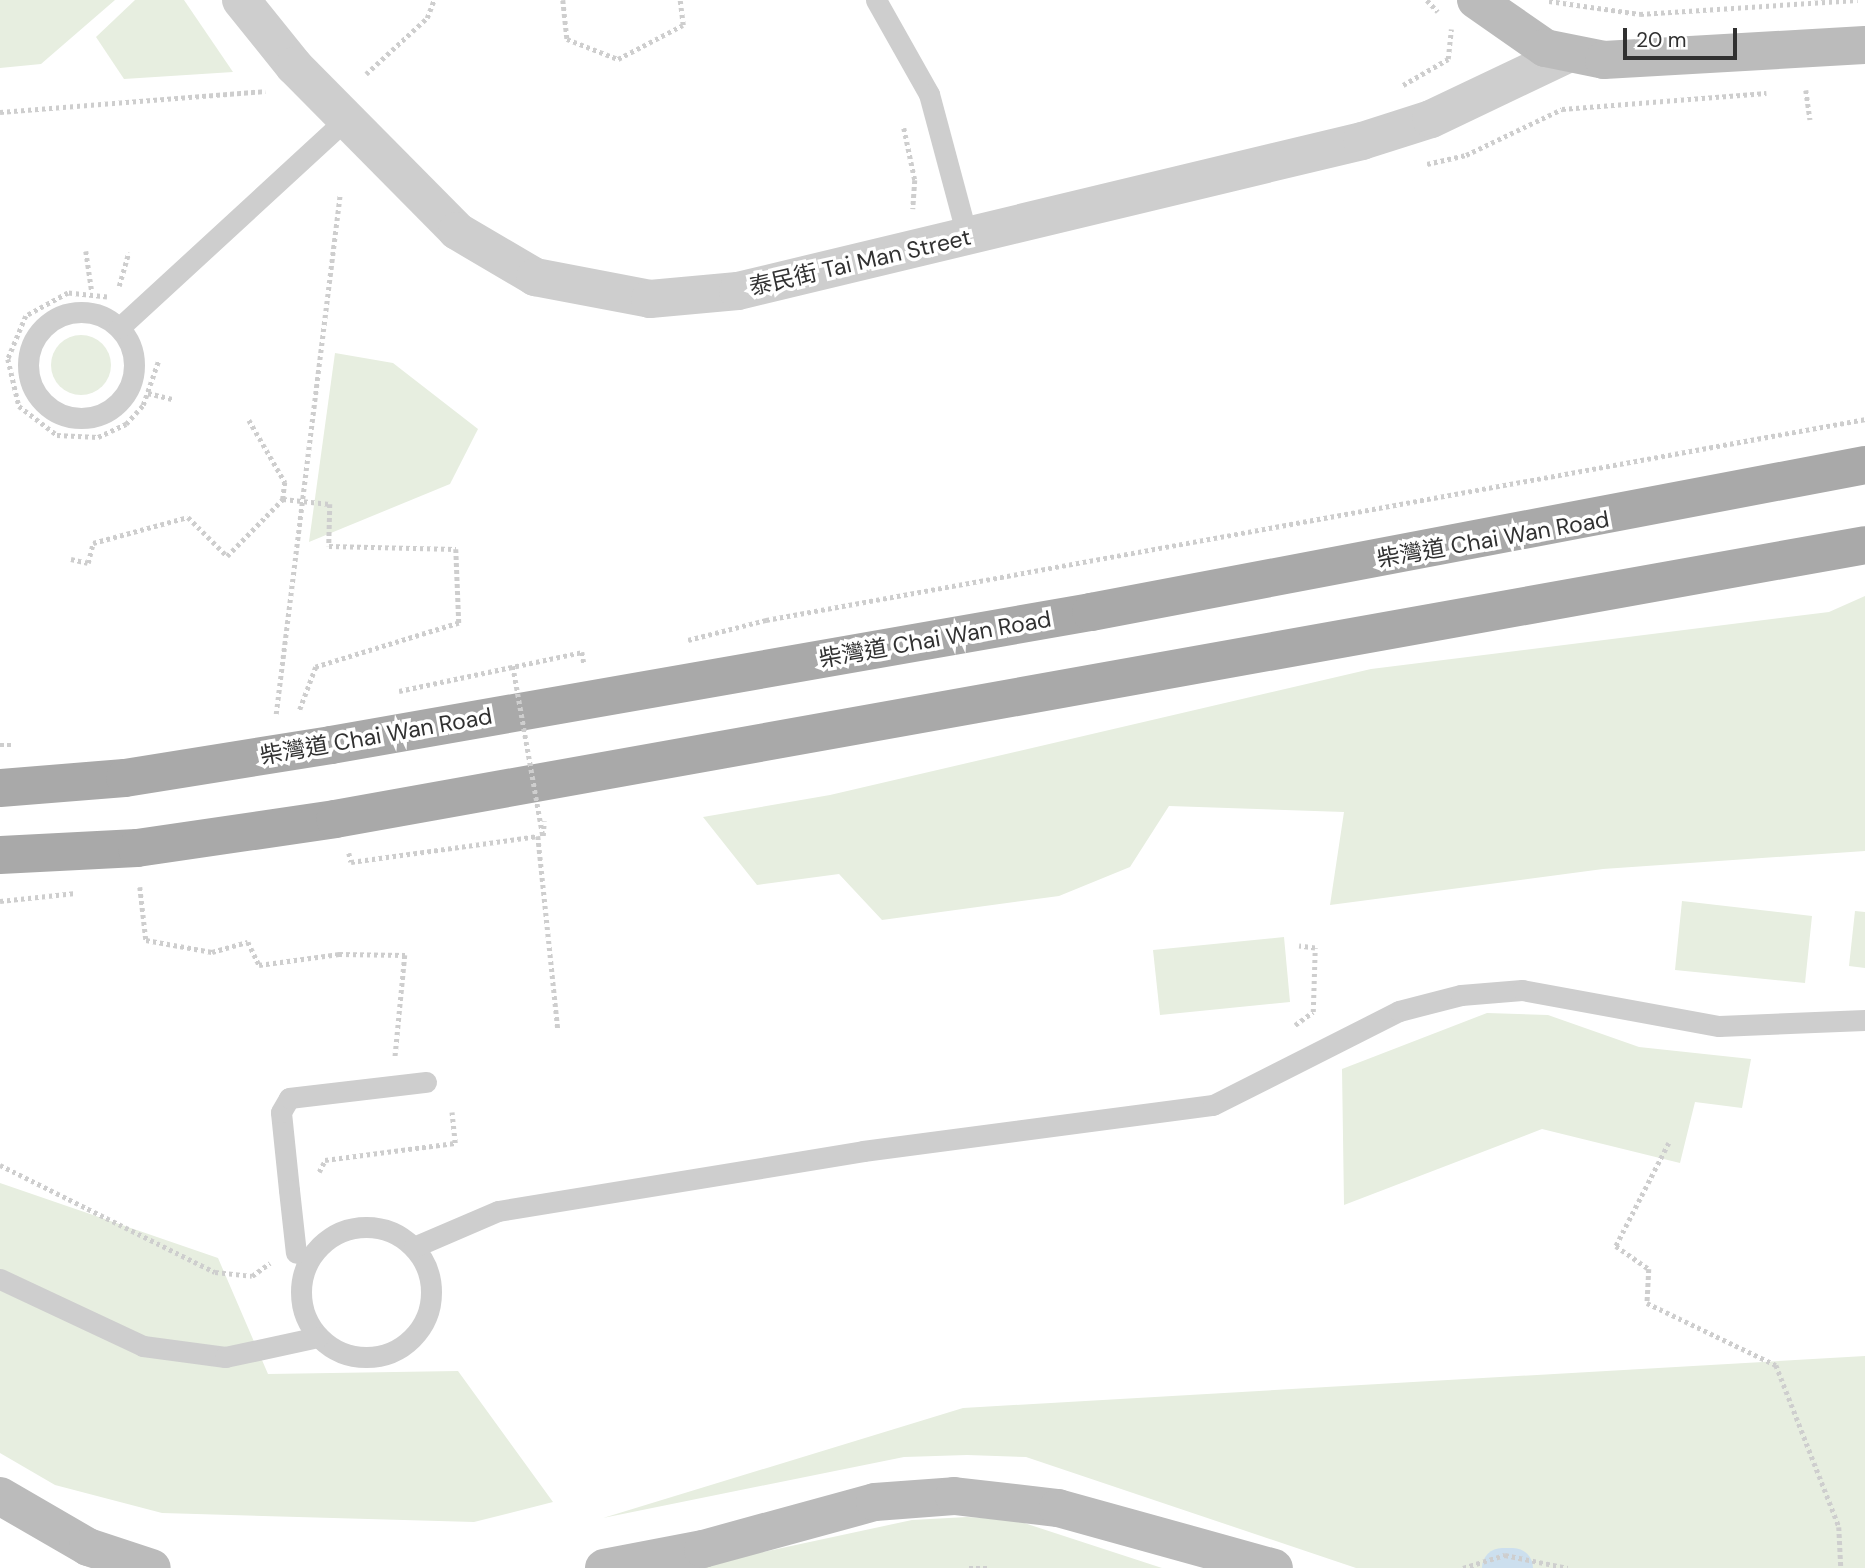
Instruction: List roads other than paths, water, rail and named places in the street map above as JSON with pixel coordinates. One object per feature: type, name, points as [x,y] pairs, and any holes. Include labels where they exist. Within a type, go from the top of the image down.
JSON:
[{"type":"main road","points":[[1476,0],[1520,35],[1567,54],[1614,60],[1865,44]]},
{"type":"main road","name":"柴灣道 Chai Wan Road","points":[[0,788],[125,778],[372,738],[1091,612],[1865,465]]},
{"type":"main road","points":[[0,855],[137,848],[335,819],[1865,545]]},
{"type":"main road","points":[[0,1496],[88,1547],[152,1568]]},
{"type":"main road","points":[[604,1568],[703,1549],[875,1502],[954,1496],[1058,1508],[1274,1568]]},
{"type":"street","name":"泰民街 Tai Man Street","points":[[241,0],[346,119],[480,247],[535,277],[613,297],[738,291],[1362,141],[1431,119],[1567,54]]},
{"type":"lane","points":[[876,0],[929,94],[967,236]]},
{"type":"lane","points":[[119,328],[346,119]]},
{"type":"lane","points":[[89,312],[119,328],[134,364],[132,381],[113,408],[74,418],[38,398],[27,366],[30,347],[54,319],[89,312]]},
{"type":"lane","points":[[414,1247],[498,1211],[863,1152],[1213,1105],[1399,1011],[1461,995],[1522,990],[1718,1026],[1865,1020]]},
{"type":"lane","points":[[300,1289],[316,1249],[333,1234],[376,1226],[414,1247],[431,1284],[423,1325],[411,1341],[374,1357],[353,1357],[318,1337],[300,1289],[281,1112],[289,1098],[426,1082]]},
{"type":"lane","points":[[0,1279],[143,1346],[225,1357],[318,1337]]},
{"type":"waterway","points":[[1502,1568],[1513,1568]]}]
